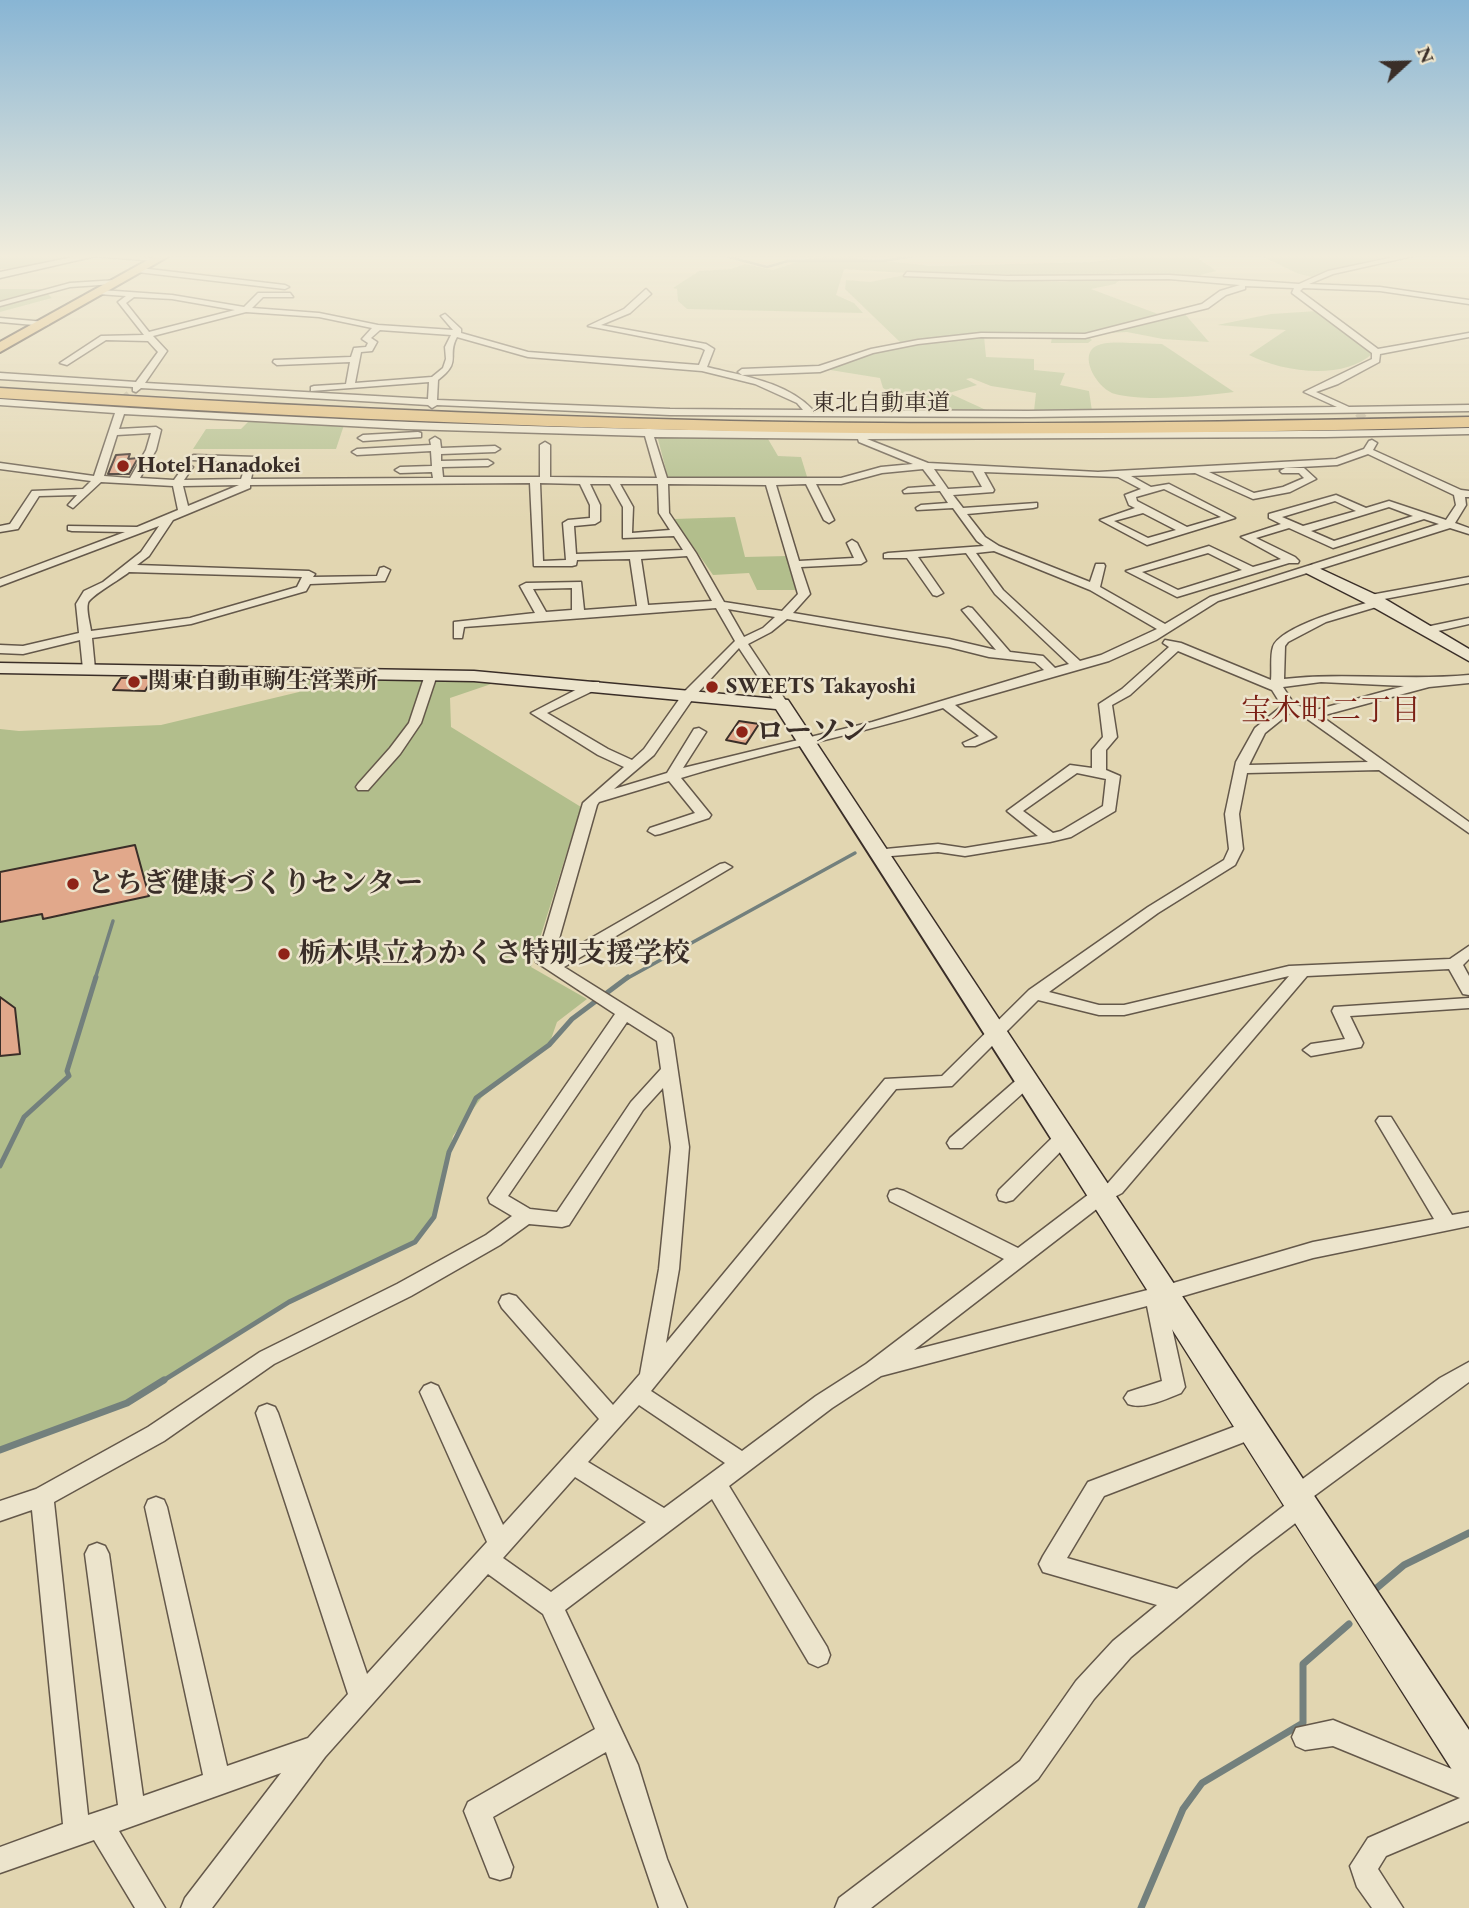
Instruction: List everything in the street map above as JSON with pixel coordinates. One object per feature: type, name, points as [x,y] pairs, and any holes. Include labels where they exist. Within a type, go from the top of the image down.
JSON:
[{"type":"highway","name":"東北自動車道","points":[[0,385],[339,407],[712,419],[1108,422],[1469,415]]},
{"type":"highway","name":"東北自動車道","points":[[0,393],[369,415],[699,426],[1099,429],[1469,422]]},
{"type":"street","points":[[64,363],[93,345]]},
{"type":"street","points":[[139,386],[163,351],[155,345]]},
{"type":"street","points":[[350,384],[357,350],[369,349],[371,345]]},
{"type":"street","points":[[293,394],[350,384],[433,379],[447,369],[450,359],[447,352],[448,345]]},
{"type":"street","points":[[495,345],[528,354],[702,368],[758,382],[800,401],[811,413]]},
{"type":"street","points":[[698,345],[710,349],[702,368]]},
{"type":"street","points":[[719,372],[820,369],[871,351],[904,345]]},
{"type":"street","points":[[1367,345],[1376,352],[1414,345]]},
{"type":"street","points":[[1355,411],[1308,393],[1335,382],[1376,359],[1376,352]]},
{"type":"street","points":[[277,362],[355,359]]},
{"type":"street","points":[[0,376],[432,403],[670,412],[850,415],[1469,408]]},
{"type":"street","points":[[432,403],[433,379]]},
{"type":"street","points":[[0,402],[433,428],[649,434],[1469,431]]},
{"type":"street","points":[[73,505],[97,479],[113,432],[114,409]]},
{"type":"street","points":[[363,438],[433,428]]},
{"type":"street","points":[[433,428],[438,471]]},
{"type":"street","points":[[113,432],[156,430],[151,450],[133,481]]},
{"type":"street","points":[[1368,451],[1375,431]]},
{"type":"street","points":[[649,434],[663,482],[664,508]]},
{"type":"street","points":[[854,435],[926,466],[981,539],[995,548],[1094,588],[1165,629]]},
{"type":"street","points":[[545,445],[540,481],[538,564],[572,563],[568,523],[595,522],[595,505],[585,482]]},
{"type":"street","points":[[357,452],[495,449]]},
{"type":"street","points":[[401,470],[540,481],[810,482],[841,481],[881,470],[926,466],[1079,475],[1120,474],[1337,462],[1368,451],[1464,493],[1461,505],[1448,525],[1214,599],[1152,637],[1105,658],[808,742],[722,761],[594,800]]},
{"type":"street","points":[[184,512],[177,483],[190,463],[253,459],[250,482]]},
{"type":"street","points":[[0,466],[97,479],[177,483],[250,482],[438,471],[488,463]]},
{"type":"street","points":[[1193,468],[1211,477],[1253,496],[1286,490],[1311,479],[1301,470],[1211,477]]},
{"type":"street","points":[[908,491],[989,490],[976,469]]},
{"type":"street","points":[[1120,474],[1150,490]]},
{"type":"street","points":[[0,583],[142,529],[250,482]]},
{"type":"street","points":[[614,482],[628,507],[627,536],[678,533]]},
{"type":"street","points":[[641,482],[664,508],[741,642],[998,1033],[1159,1295],[1252,1429],[1469,1763]]},
{"type":"street","points":[[643,1386],[669,1269],[680,1147],[665,1038],[544,962],[590,803],[649,752],[689,694],[734,646],[767,630],[804,594],[770,482]]},
{"type":"street","points":[[810,482],[829,520]]},
{"type":"street","points":[[1144,509],[1105,520],[1147,542],[1186,531],[1230,518],[1165,486],[1130,495],[1133,503],[1186,531]]},
{"type":"street","points":[[0,529],[14,527],[36,493],[85,492]]},
{"type":"street","points":[[1270,493],[1302,507]]},
{"type":"street","points":[[1364,511],[1336,498],[1273,516],[1334,545],[1423,516]]},
{"type":"street","points":[[1469,531],[1389,504],[1246,537],[1374,601],[1469,656]]},
{"type":"street","points":[[922,508],[1033,505]]},
{"type":"street","points":[[89,669],[82,604],[88,593],[107,584],[145,554],[169,518]]},
{"type":"street","points":[[1224,520],[1255,534]]},
{"type":"street","points":[[72,528],[142,529]]},
{"type":"street","points":[[795,564],[861,561],[852,543]]},
{"type":"street","points":[[888,556],[995,548]]},
{"type":"street","points":[[1200,608],[1132,571],[1209,549],[1252,571]]},
{"type":"street","points":[[969,550],[999,592],[1079,666]]},
{"type":"street","points":[[573,557],[691,553]]},
{"type":"street","points":[[910,554],[937,593]]},
{"type":"street","points":[[635,556],[643,608]]},
{"type":"street","points":[[1177,594],[1290,559]]},
{"type":"street","points":[[1094,588],[1100,566]]},
{"type":"street","points":[[0,649],[23,650],[87,635],[212,617],[302,589],[309,574],[214,572],[178,567],[125,569]]},
{"type":"street","points":[[306,581],[381,579],[384,570]]},
{"type":"street","points":[[1469,580],[1374,601],[1322,620],[1284,639],[1279,646],[1277,685],[1289,707],[1311,715],[1469,830]]},
{"type":"street","points":[[542,616],[526,586],[577,584],[578,613]]},
{"type":"street","points":[[458,635],[458,624],[718,604],[1007,656],[1039,659],[1053,672]]},
{"type":"street","points":[[968,610],[1007,656]]},
{"type":"street","points":[[1425,630],[1469,621]]},
{"type":"street","points":[[1152,637],[1277,685],[1321,678],[1428,683],[1469,680]]},
{"type":"street","points":[[1099,771],[1099,750],[1110,737],[1105,704],[1126,692],[1177,646]]},
{"type":"street","points":[[0,668],[522,678],[782,704]]},
{"type":"street","points":[[363,787],[395,751],[415,723],[431,675]]},
{"type":"street","points":[[1311,715],[1428,683]]},
{"type":"street","points":[[596,685],[537,713],[603,752],[634,766]]},
{"type":"street","points":[[946,704],[989,737],[970,743]]},
{"type":"street","points":[[195,1908],[316,1748],[643,1386],[891,1083],[946,1082],[1035,994],[1153,910],[1230,862],[1236,849],[1232,814],[1241,769],[1260,731],[1289,707]]},
{"type":"street","points":[[672,776],[699,732]]},
{"type":"street","points":[[1241,769],[1381,766]]},
{"type":"street","points":[[880,853],[938,848],[965,852],[1050,838],[1066,834],[1110,808],[1114,776],[1075,768],[1014,811],[1050,838]]},
{"type":"street","points":[[655,831],[704,815],[672,776]]},
{"type":"street","points":[[552,967],[725,867]]},
{"type":"street","points":[[1035,994],[1100,1010],[1124,1010],[1289,971],[1464,963],[1469,990]]},
{"type":"street","points":[[551,1606],[743,1462],[873,1370],[1100,1196],[1115,1188],[1302,971]]},
{"type":"street","points":[[1311,1050],[1355,1043],[1340,1011],[1469,1003]]},
{"type":"street","points":[[625,1012],[497,1198],[526,1216],[562,1220],[637,1106],[669,1071]]},
{"type":"street","points":[[956,1143],[1027,1080]]},
{"type":"street","points":[[1385,1121],[1447,1224]]},
{"type":"street","points":[[1006,1195],[1063,1138]]},
{"type":"street","points":[[897,1196],[1018,1257]]},
{"type":"street","points":[[0,1511],[42,1497],[156,1434],[267,1358],[404,1290],[493,1240],[526,1216]]},
{"type":"street","points":[[873,1370],[1159,1295],[1313,1250],[1469,1219]]},
{"type":"street","points":[[1135,1398],[1174,1387],[1159,1295]]},
{"type":"street","points":[[509,1302],[613,1420]]},
{"type":"street","points":[[849,1908],[1029,1770],[1085,1690],[1122,1649],[1299,1501],[1447,1384],[1469,1371]]},
{"type":"street","points":[[643,1386],[743,1462]]},
{"type":"street","points":[[431,1392],[493,1552],[551,1606],[625,1765],[654,1859],[673,1908]]},
{"type":"street","points":[[267,1413],[362,1697]]},
{"type":"street","points":[[1181,1601],[1051,1564],[1096,1489],[1252,1429]]},
{"type":"street","points":[[573,1464],[665,1521]]},
{"type":"street","points":[[715,1483],[818,1655]]},
{"type":"street","points":[[42,1497],[88,1828],[151,1908]]},
{"type":"street","points":[[156,1507],[218,1782]]},
{"type":"street","points":[[97,1554],[132,1812]]},
{"type":"street","points":[[1306,1737],[1333,1733],[1469,1789]]},
{"type":"street","points":[[500,1867],[477,1811],[610,1735]]},
{"type":"street","points":[[0,1860],[316,1748]]},
{"type":"street","points":[[1389,1908],[1367,1877],[1363,1866],[1369,1855],[1377,1847],[1469,1808]]},
{"type":"green space","points":[[916,345],[985,345],[986,357],[1034,359],[1034,370],[1065,373],[1060,385],[1089,391],[1092,411],[1034,411],[1036,393],[991,386],[971,378],[966,379],[977,385],[949,393],[986,410],[906,409],[908,403],[883,388],[880,378],[824,369],[878,350]]},
{"type":"green space","points":[[1097,345],[1164,345],[1234,392],[1158,398],[1115,394],[1103,387],[1093,374],[1089,360]]},
{"type":"green space","points":[[1264,345],[1362,345],[1373,353],[1346,368],[1312,371],[1278,366],[1249,355]]},
{"type":"green space","points":[[249,421],[344,425],[336,449],[193,449],[206,429],[241,429]]},
{"type":"green space","points":[[665,436],[768,439],[778,456],[801,457],[808,480],[674,480],[668,478],[658,439]]},
{"type":"green space","points":[[735,517],[745,557],[788,556],[799,590],[757,590],[749,573],[713,575],[674,519]]},
{"type":"green space","points":[[306,678],[497,682],[450,698],[451,727],[581,807],[531,967],[587,999],[557,1022],[549,1045],[482,1097],[453,1136],[434,1217],[415,1242],[289,1302],[127,1403],[48,1435],[0,1447],[0,729],[19,731],[161,725],[299,692]]},
{"type":"building","name":"Hotel Hanadokei","points":[[130,454],[128,459],[138,458],[129,474],[108,474],[116,455]]},
{"type":"building","name":"関東自動車駒生営業所","points":[[121,678],[153,678],[145,691],[113,690]]},
{"type":"building","name":"ローソン","points":[[739,721],[759,724],[746,744],[726,740]]},
{"type":"building","name":"とちぎ健康づくりセンター","points":[[135,845],[149,896],[43,919],[42,914],[0,922],[0,872]]},
{"type":"building","points":[[0,997],[15,1008],[20,1054],[0,1056]]},
{"type":"waterway","points":[[626,979],[855,853]]},
{"type":"waterway","points":[[95,979],[113,921]]},
{"type":"waterway","points":[[0,1166],[24,1117],[69,1076],[67,1071],[96,977]]},
{"type":"waterway","points":[[161,1382],[289,1302],[415,1242],[434,1217],[449,1152],[476,1098],[549,1045],[572,1019],[628,977]]},
{"type":"waterway","points":[[0,1450],[127,1403],[164,1380]]},
{"type":"waterway","points":[[1372,1592],[1404,1565],[1469,1533]]},
{"type":"waterway","points":[[1141,1908],[1183,1809],[1202,1783],[1303,1723],[1303,1664],[1349,1624]]},
{"type":"tunnel","points":[[113,407],[136,389]]},
{"type":"tunnel","points":[[1358,413],[1374,429]]},
{"type":"place","name":"Hotel Hanadokei","points":[[123,466]]},
{"type":"place","name":"関東自動車駒生営業所","points":[[134,682]]},
{"type":"place","name":"SWEETS Takayoshi","points":[[712,687]]},
{"type":"place","name":"ローソン","points":[[742,732]]},
{"type":"place","name":"とちぎ健康づくりセンター","points":[[73,884]]},
{"type":"place","name":"栃木県立わかくさ特別支援学校","points":[[284,954]]},
{"type":"district","name":"宝木町二丁目","points":[[1331,712]]}]
